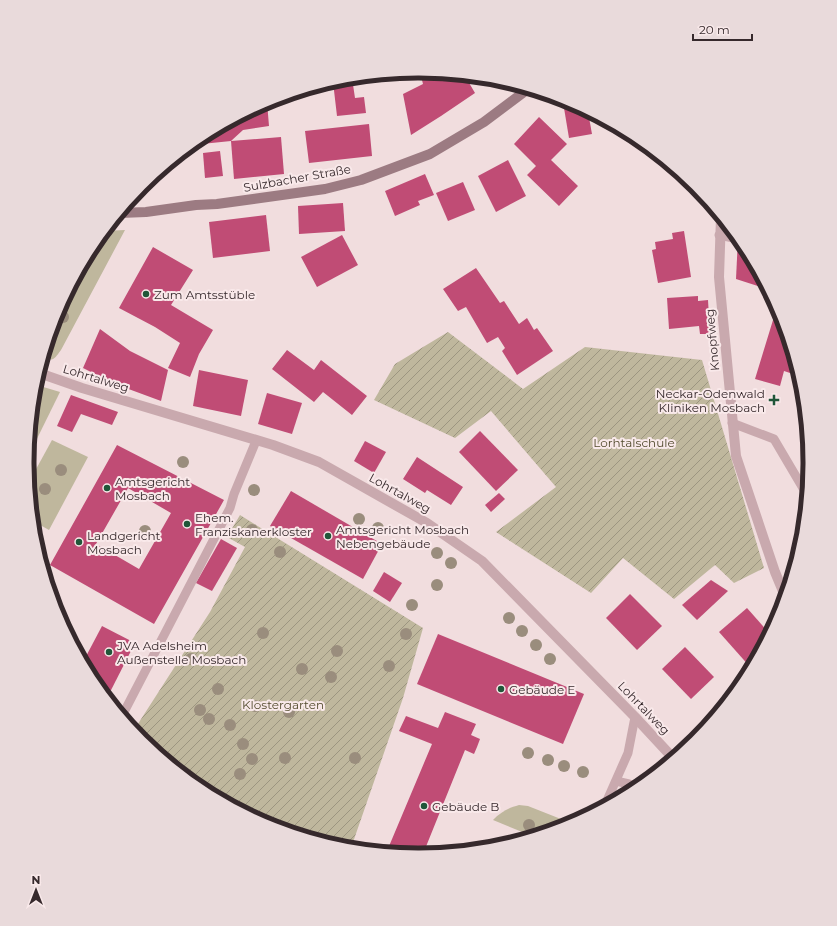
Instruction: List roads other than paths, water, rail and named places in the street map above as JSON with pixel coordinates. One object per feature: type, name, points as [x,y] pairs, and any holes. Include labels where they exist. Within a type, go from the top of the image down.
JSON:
[{"type":"main road","name":"Sulzbacher Straße","points":[[126,213],[217,204],[325,189],[361,180],[430,154],[484,122],[522,93]]},
{"type":"street","name":"Knopfweg","points":[[720,224],[719,277],[736,456],[782,589]]},
{"type":"street","name":"Lohrtalweg","points":[[44,375],[319,462],[427,523],[482,561],[669,754]]},
{"type":"lane","points":[[719,235],[729,237]]},
{"type":"lane","points":[[732,423],[774,439],[802,487]]},
{"type":"lane","points":[[124,711],[230,508],[234,494],[256,441]]},
{"type":"lane","points":[[608,797],[628,753],[635,717]]},
{"type":"lane","points":[[616,781],[630,784]]},
{"type":"place","name":"Zum Amtsstüble","points":[[146,294]]},
{"type":"place","name":"Neckar-Odenwald Kliniken Mosbach","points":[[774,400]]},
{"type":"place","name":"Amtsgericht Mosbach","points":[[107,488]]},
{"type":"place","name":"Ehem. Franziskanerkloster","points":[[187,524]]},
{"type":"place","name":"Amtsgericht Mosbach Nebengebäude","points":[[328,536]]},
{"type":"place","name":"Landgericht Mosbach","points":[[79,542]]},
{"type":"place","name":"JVA Adelsheim Außenstelle Mosbach","points":[[109,652]]},
{"type":"place","name":"Gebäude E","points":[[501,689]]},
{"type":"place","name":"Gebäude B","points":[[424,806]]},
{"type":"park label","name":"Lorhtalschule","points":[[634,442]]},
{"type":"park label","name":"Klostergarten","points":[[283,704]]}]
